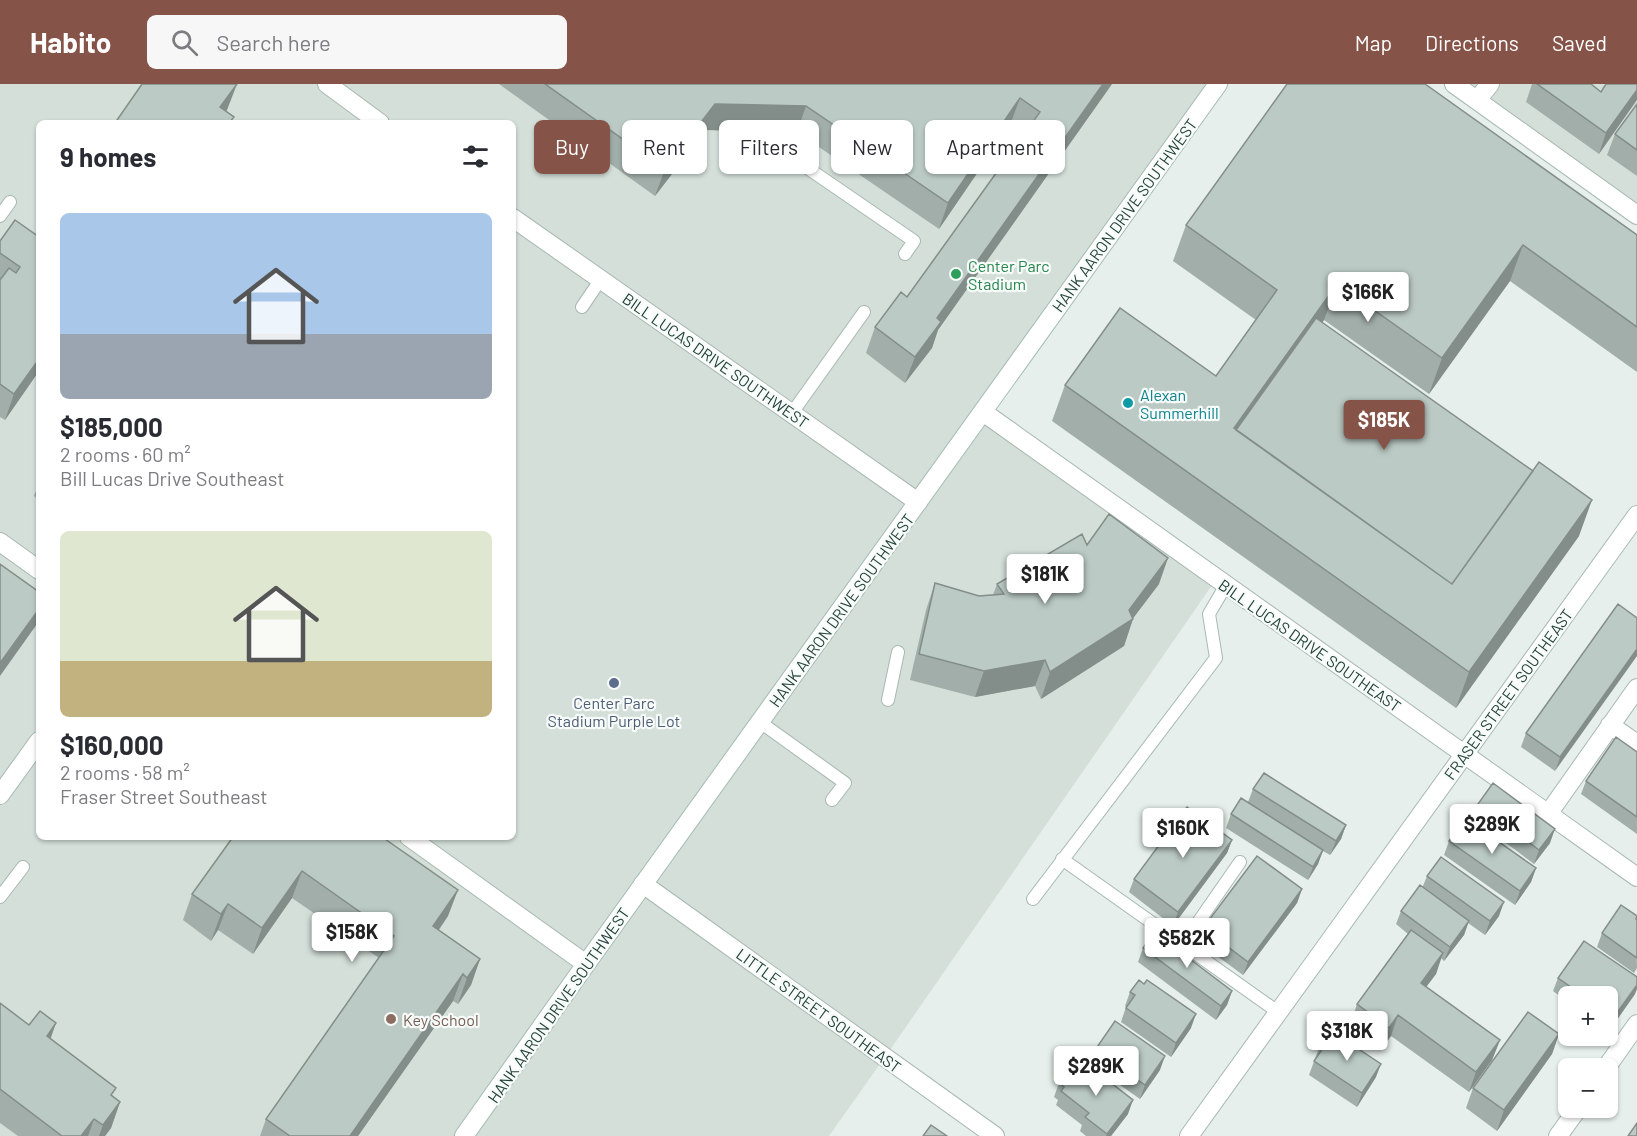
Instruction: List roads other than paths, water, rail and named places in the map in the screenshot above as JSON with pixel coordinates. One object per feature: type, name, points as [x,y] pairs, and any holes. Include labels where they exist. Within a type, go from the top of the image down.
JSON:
[{"type":"street","points":[[327,84],[376,120]]},
{"type":"street","name":"HANK AARON DRIVE SOUTHWEST","points":[[464,1136],[1218,84]]},
{"type":"street","points":[[1454,84],[1637,215]]},
{"type":"street","points":[[1477,100],[1490,84]]},
{"type":"street","name":"BILL LUCAS DRIVE SOUTHWEST","points":[[516,220],[918,502]]},
{"type":"street","name":"BILL LUCAS DRIVE SOUTHEAST","points":[[983,412],[1637,877]]},
{"type":"street","name":"FRASER STREET SOUTHEAST","points":[[1190,1136],[1637,515]]},
{"type":"street","points":[[0,542],[36,568]]},
{"type":"street","points":[[1548,814],[1637,688]]},
{"type":"street","points":[[1610,725],[1637,744]]},
{"type":"street","points":[[0,795],[36,745]]},
{"type":"street","points":[[413,840],[586,964]]},
{"type":"street","name":"LITTLE STREET SOUTHEAST","points":[[643,884],[995,1136]]},
{"type":"street","points":[[1613,1058],[1637,1024]]},
{"type":"street","points":[[1558,1136],[1571,1118]]},
{"type":"lane","points":[[816,174],[914,242],[905,254]]},
{"type":"lane","points":[[0,216],[10,202]]},
{"type":"lane","points":[[582,307],[601,279]]},
{"type":"lane","points":[[792,413],[864,312]]},
{"type":"lane","points":[[1033,899],[1216,658],[1209,614],[1226,585]]},
{"type":"lane","points":[[888,700],[898,652]]},
{"type":"lane","points":[[760,722],[845,783],[832,800]]},
{"type":"lane","points":[[1062,859],[1278,1012]]},
{"type":"lane","points":[[1183,944],[1240,862]]},
{"type":"lane","points":[[0,897],[23,867]]},
{"type":"place","name":"Center Parc Stadium","points":[[956,274]]},
{"type":"place","name":"Alexan Summerhill","points":[[1128,403]]},
{"type":"place","name":"Center Parc Stadium Purple Lot","points":[[614,683]]},
{"type":"place","name":"Key School","points":[[391,1019]]}]
